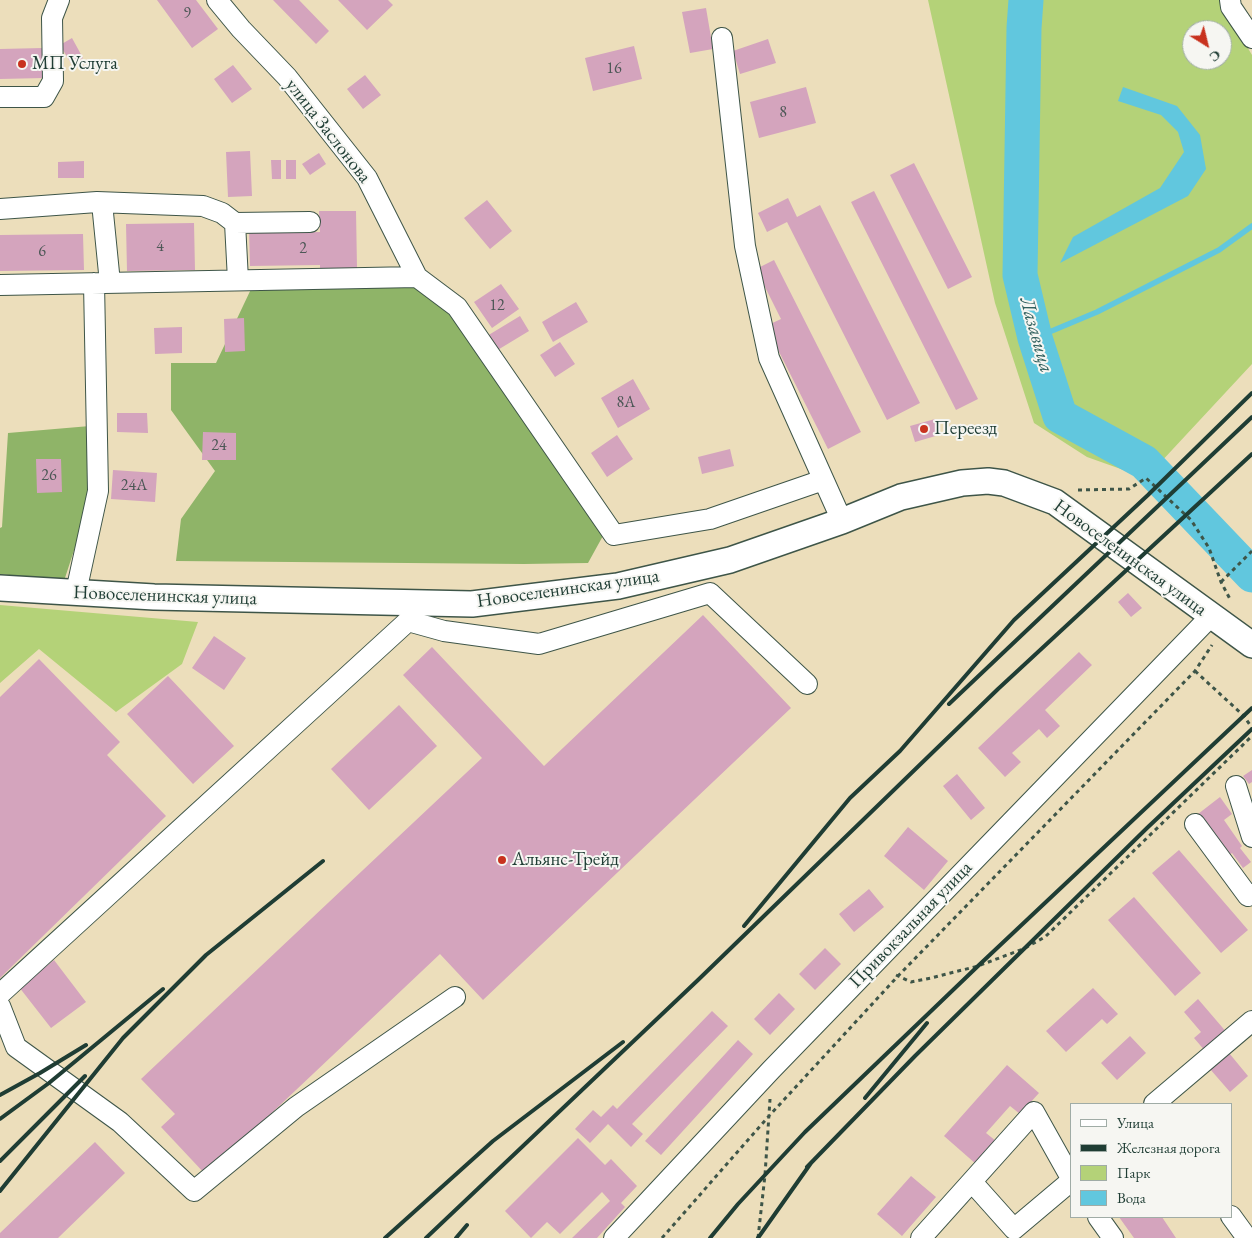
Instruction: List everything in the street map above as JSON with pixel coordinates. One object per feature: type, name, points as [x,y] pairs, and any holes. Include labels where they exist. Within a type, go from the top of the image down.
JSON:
[{"type":"main road","name":"Новоселенинская улица","points":[[0,588],[154,597],[472,604],[618,586],[730,560],[842,521],[901,497],[953,485],[988,482],[1004,483],[1055,502],[1252,645]]},
{"type":"street","points":[[0,97],[44,97],[53,81],[52,18],[59,0]]},
{"type":"street","name":"улица Заслонова","points":[[217,0],[241,29],[288,77],[367,178],[416,277]]},
{"type":"street","points":[[1230,0],[1231,6],[1252,38]]},
{"type":"street","points":[[722,38],[745,246],[769,358],[842,521]]},
{"type":"street","points":[[0,209],[102,203],[203,206],[222,213],[235,223],[310,222]]},
{"type":"street","points":[[76,592],[98,491],[102,203]]},
{"type":"street","points":[[235,223],[238,280]]},
{"type":"street","points":[[0,285],[416,277],[457,307],[614,535],[710,518],[823,480]]},
{"type":"street","points":[[0,994],[408,621],[444,630],[540,644],[710,593],[807,684]]},
{"type":"street","name":"Привокзальная улица","points":[[614,1238],[771,1070],[869,969],[1218,620]]},
{"type":"street","points":[[1236,786],[1252,837]]},
{"type":"street","points":[[1195,824],[1248,896],[1252,894]]},
{"type":"street","points":[[0,1006],[8,1049],[120,1122],[194,1191],[296,1107],[454,997]]},
{"type":"street","points":[[1155,1103],[1252,1021]]},
{"type":"street","points":[[921,1238],[1034,1112],[1070,1178]]},
{"type":"street","points":[[972,1182],[1014,1229],[1070,1181]]},
{"type":"street","points":[[1232,1217],[1247,1238]]},
{"type":"street","points":[[1099,1218],[1113,1238]]},
{"type":"path","points":[[662,1238],[769,1116],[898,976],[1196,671],[1218,620],[1234,609],[1221,582],[1209,548],[1191,520],[1146,478],[1130,489],[1070,490]]},
{"type":"path","points":[[1221,582],[1252,551]]},
{"type":"path","points":[[1196,671],[1244,716],[1252,728]]},
{"type":"path","points":[[869,969],[898,976],[911,982],[940,976],[987,962],[1023,949],[1045,937],[1252,736]]},
{"type":"path","points":[[758,1238],[769,1116],[771,1070]]},
{"type":"green space","points":[[928,0],[1219,0],[1231,20],[1182,20],[1182,70],[1232,70],[1232,22],[1252,55],[1252,364],[1146,478],[1087,457],[1034,423],[995,303]]},
{"type":"green space","points":[[252,287],[415,288],[453,312],[604,534],[588,563],[176,561],[181,519],[215,471],[171,410],[171,363],[216,363]]},
{"type":"green space","points":[[90,426],[90,501],[64,581],[0,574],[0,528],[2,527],[8,433]]},
{"type":"green space","points":[[0,605],[198,622],[182,664],[116,712],[39,649],[0,683]]},
{"type":"water","points":[[1123,87],[1177,106],[1200,135],[1206,169],[1188,196],[1060,263],[1073,237],[1160,188],[1184,152],[1178,132],[1161,115],[1118,101]]},
{"type":"building","points":[[157,0],[196,0],[218,29],[192,48]]},
{"type":"building","points":[[273,0],[299,0],[329,31],[316,44]]},
{"type":"building","points":[[338,0],[388,0],[393,5],[367,30]]},
{"type":"building","points":[[706,8],[713,49],[690,53],[682,12]]},
{"type":"building","points":[[72,38],[83,58],[72,65],[60,45]]},
{"type":"building","points":[[768,39],[776,63],[740,74],[733,51]]},
{"type":"building","points":[[634,46],[642,79],[593,91],[585,58]]},
{"type":"building","name":"МП Услуга","points":[[43,48],[44,78],[0,79],[0,49]]},
{"type":"building","points":[[233,65],[252,89],[232,103],[214,79]]},
{"type":"building","points":[[365,75],[381,95],[363,109],[347,89]]},
{"type":"building","points":[[806,87],[816,123],[759,138],[750,102]]},
{"type":"building","points":[[250,151],[252,196],[228,197],[226,152]]},
{"type":"building","points":[[319,153],[326,164],[310,175],[302,164]]},
{"type":"building","points":[[271,160],[281,160],[281,179],[272,179]]},
{"type":"building","points":[[286,160],[296,160],[296,179],[286,179]]},
{"type":"building","points":[[84,161],[84,178],[58,178],[58,162]]},
{"type":"building","points":[[914,163],[972,277],[948,289],[890,175]]},
{"type":"building","points":[[874,191],[978,399],[956,410],[851,202]]},
{"type":"building","points":[[788,198],[797,217],[820,205],[920,403],[887,420],[787,222],[767,232],[758,213]]},
{"type":"building","points":[[487,200],[512,231],[490,249],[464,218]]},
{"type":"building","points":[[319,211],[356,211],[357,268],[320,268],[320,265],[250,266],[249,229],[273,229],[273,233],[320,232]]},
{"type":"building","points":[[194,223],[195,270],[127,271],[126,224]]},
{"type":"building","points":[[83,234],[84,270],[0,271],[0,235]]},
{"type":"building","points":[[774,260],[861,432],[828,449],[766,326],[781,319],[756,269]]},
{"type":"building","points":[[501,284],[519,309],[492,328],[474,302]]},
{"type":"building","points":[[576,302],[588,322],[553,342],[542,322]]},
{"type":"building","points":[[520,316],[529,331],[491,354],[482,339]]},
{"type":"building","points":[[244,318],[245,351],[225,352],[224,319]]},
{"type":"building","points":[[182,327],[182,353],[155,354],[154,328]]},
{"type":"building","points":[[560,342],[575,364],[555,377],[540,355]]},
{"type":"building","points":[[633,379],[650,409],[618,428],[601,398]]},
{"type":"building","points":[[117,413],[147,413],[148,433],[117,432]]},
{"type":"building","points":[[935,419],[939,435],[915,442],[910,426]]},
{"type":"building","points":[[203,432],[236,433],[236,460],[202,460]]},
{"type":"building","points":[[617,435],[633,459],[607,477],[591,453]]},
{"type":"building","points":[[730,449],[734,466],[702,474],[698,457]]},
{"type":"building","points":[[36,459],[61,459],[62,492],[37,493]]},
{"type":"building","points":[[113,470],[157,473],[155,502],[111,499]]},
{"type":"building","points":[[1128,593],[1142,608],[1131,617],[1118,602]]},
{"type":"building","name":"Альянс-Трейд","points":[[703,615],[791,708],[483,1000],[440,954],[206,1175],[161,1127],[175,1114],[141,1079],[482,758],[403,675],[432,647],[544,766]]},
{"type":"building","points":[[214,636],[246,658],[224,690],[192,668]]},
{"type":"building","points":[[1079,652],[1092,665],[1045,710],[1060,726],[1047,738],[1039,729],[1012,753],[1021,762],[1005,777],[978,748]]},
{"type":"building","points":[[39,659],[120,742],[107,755],[166,816],[0,978],[0,697]]},
{"type":"building","points":[[168,676],[234,746],[193,784],[127,714]]},
{"type":"building","points":[[399,705],[437,746],[369,810],[331,769]]},
{"type":"building","points":[[1252,770],[1252,782],[1249,784],[1243,776]]},
{"type":"building","points":[[957,774],[985,808],[971,820],[943,786]]},
{"type":"building","points":[[1220,797],[1232,814],[1224,820],[1242,846],[1240,848],[1251,862],[1243,868],[1232,853],[1228,856],[1198,814]]},
{"type":"building","points":[[908,827],[948,861],[924,890],[884,856]]},
{"type":"building","points":[[1179,850],[1248,930],[1221,953],[1152,873]]},
{"type":"building","points":[[869,889],[884,907],[854,932],[839,914]]},
{"type":"building","points":[[1134,897],[1201,973],[1175,996],[1108,920]]},
{"type":"building","points":[[825,948],[841,964],[815,990],[799,974]]},
{"type":"building","points":[[54,960],[86,1002],[51,1028],[19,987]]},
{"type":"building","points":[[1093,988],[1118,1014],[1107,1024],[1102,1019],[1066,1052],[1046,1031]]},
{"type":"building","points":[[779,993],[795,1009],[770,1035],[754,1019]]},
{"type":"building","points":[[1198,999],[1228,1034],[1206,1052],[1194,1038],[1201,1032],[1184,1012]]},
{"type":"building","points":[[712,1011],[728,1026],[632,1124],[643,1134],[631,1147],[608,1124],[590,1143],[575,1129],[593,1110],[601,1117],[613,1105],[617,1109]]},
{"type":"building","points":[[1130,1036],[1146,1053],[1117,1080],[1101,1063]]},
{"type":"building","points":[[738,1040],[753,1054],[661,1155],[645,1141]]},
{"type":"building","points":[[1229,1053],[1248,1076],[1230,1092],[1210,1069]]},
{"type":"building","points":[[1007,1065],[1039,1093],[1020,1114],[1010,1106],[986,1133],[996,1141],[976,1164],[944,1136]]},
{"type":"building","points":[[578,1138],[605,1165],[611,1159],[637,1186],[621,1203],[625,1207],[597,1238],[572,1238],[610,1201],[602,1192],[560,1234],[547,1222],[531,1238],[505,1211]]},
{"type":"building","points":[[95,1142],[125,1173],[58,1238],[0,1238],[0,1233]]},
{"type":"building","points":[[911,1176],[936,1197],[902,1236],[877,1214]]},
{"type":"building","points":[[1120,1218],[1163,1218],[1176,1238],[1134,1238]]},
{"type":"waterway","name":"Лазавица","points":[[1026,0],[1020,275],[1035,338],[1060,416],[1144,462],[1252,575]]},
{"type":"waterway","points":[[1035,338],[1097,312],[1219,250],[1252,226]]},
{"type":"railway","points":[[744,926],[850,798],[900,751],[1014,620],[1148,495],[1252,393]]},
{"type":"railway","points":[[949,704],[1252,417]]},
{"type":"railway","points":[[426,1238],[698,980],[998,689],[1252,454]]},
{"type":"railway","points":[[710,1238],[738,1204],[805,1132],[1252,708]]},
{"type":"railway","points":[[807,1167],[915,1056],[1147,828],[1252,729]]},
{"type":"railway","points":[[0,1191],[123,1038],[206,955],[323,861]]},
{"type":"railway","points":[[0,1119],[49,1083],[163,989]]},
{"type":"railway","points":[[865,1098],[927,1023]]},
{"type":"railway","points":[[385,1238],[493,1141],[623,1042]]},
{"type":"railway","points":[[0,1095],[86,1045]]},
{"type":"railway","points":[[0,1161],[85,1076]]},
{"type":"railway","points":[[758,1238],[811,1163]]},
{"type":"railway","points":[[456,1238],[467,1225]]},
{"type":"place","name":"МП Услуга","points":[[22,64]]},
{"type":"place","name":"Переезд","points":[[924,429]]},
{"type":"place","name":"Альянс-Трейд","points":[[502,860]]}]
